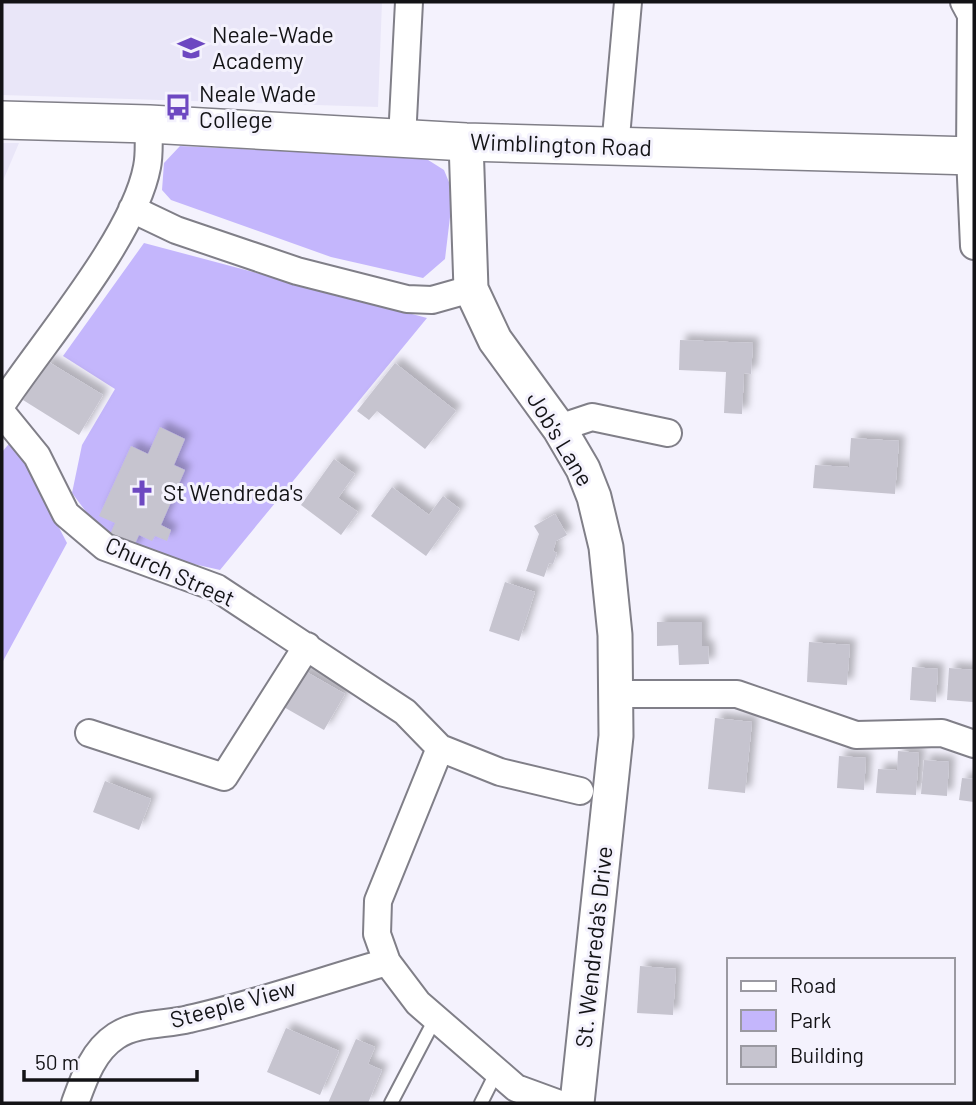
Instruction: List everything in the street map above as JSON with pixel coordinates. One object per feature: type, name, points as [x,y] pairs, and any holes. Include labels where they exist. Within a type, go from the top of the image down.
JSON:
[{"type":"main road","name":"Wimblington Road","points":[[2,120],[149,124],[615,148],[972,156]]},
{"type":"street","points":[[402,139],[409,2]]},
{"type":"street","points":[[615,148],[628,2]]},
{"type":"street","points":[[967,8],[974,246]]},
{"type":"street","points":[[2,404],[98,268],[132,209],[147,167],[149,124]]},
{"type":"street","name":"Job's Lane","points":[[466,142],[471,289],[495,340],[559,428],[583,469],[594,497],[606,547],[615,635],[616,694],[596,792]]},
{"type":"street","points":[[132,209],[176,230],[297,271],[407,299],[432,300],[471,289]]},
{"type":"street","name":"Church Street","points":[[2,413],[37,456],[66,514],[105,547],[218,588],[405,712],[440,748]]},
{"type":"street","points":[[559,428],[592,417],[668,433]]},
{"type":"street","points":[[89,733],[224,777],[307,646]]},
{"type":"street","points":[[616,694],[737,694],[856,736],[942,733],[974,744]]},
{"type":"street","points":[[557,1103],[516,1088],[416,1001],[387,962],[377,934],[378,901],[440,748],[500,772],[596,792]]},
{"type":"street","name":"St. Wendreda's Drive","points":[[576,1103],[596,792]]},
{"type":"street","name":"Steeple View","points":[[75,1103],[83,1078],[98,1052],[118,1034],[143,1026],[188,1020],[387,962]]},
{"type":"lane","points":[[391,1103],[435,1019]]},
{"type":"lane","points":[[481,1103],[496,1073]]},
{"type":"shaded area","name":"Neale-Wade Academy","points":[[2,2],[382,2],[378,107],[2,95]]},
{"type":"shaded area","points":[[2,143],[19,143],[2,183]]},
{"type":"green space","points":[[180,146],[425,158],[444,170],[453,192],[445,259],[423,278],[331,257],[171,200],[162,190],[164,163]]},
{"type":"green space","points":[[144,243],[427,318],[220,570],[132,550],[105,537],[72,493],[82,445],[115,389],[63,356]]},
{"type":"green space","points":[[13,439],[67,543],[2,663],[2,452]]},
{"type":"building","points":[[680,340],[753,343],[751,374],[744,373],[742,414],[724,413],[726,372],[679,370]]},
{"type":"building","points":[[47,361],[103,395],[79,435],[23,400]]},
{"type":"building","points":[[395,363],[456,411],[425,449],[377,411],[369,420],[357,411]]},
{"type":"building","name":"St Wendreda's","points":[[160,427],[185,439],[174,465],[185,470],[161,525],[171,530],[167,541],[155,536],[152,541],[139,535],[132,550],[108,539],[115,523],[99,516],[131,446],[148,454]]},
{"type":"building","points":[[851,438],[899,441],[895,494],[813,488],[815,465],[849,467]]},
{"type":"building","points":[[334,459],[355,474],[338,498],[358,512],[341,535],[301,505]]},
{"type":"building","points":[[392,487],[429,515],[443,496],[460,509],[426,556],[371,516]]},
{"type":"building","points":[[555,514],[567,535],[556,541],[553,551],[557,553],[553,564],[549,563],[544,577],[526,571],[539,534],[534,526]]},
{"type":"building","points":[[505,582],[535,592],[519,641],[489,631]]},
{"type":"building","points":[[657,622],[702,622],[702,646],[708,646],[709,664],[679,665],[678,645],[657,646]]},
{"type":"building","points":[[809,642],[850,645],[847,685],[807,682]]},
{"type":"building","points":[[912,667],[938,669],[936,702],[910,700]]},
{"type":"building","points":[[949,668],[974,670],[973,702],[947,700]]},
{"type":"building","points":[[303,670],[345,694],[324,730],[282,706]]},
{"type":"building","points":[[715,718],[752,722],[745,793],[708,789]]},
{"type":"building","points":[[898,751],[919,753],[916,795],[876,793],[878,769],[897,770]]},
{"type":"building","points":[[839,756],[866,758],[864,790],[837,788]]},
{"type":"building","points":[[924,760],[949,762],[947,796],[921,794]]},
{"type":"building","points":[[962,778],[974,779],[974,802],[959,800]]},
{"type":"building","points":[[105,781],[151,799],[139,830],[93,812]]},
{"type":"building","points":[[640,966],[676,969],[673,1015],[637,1013]]},
{"type":"building","points":[[286,1028],[339,1051],[320,1095],[267,1072]]},
{"type":"building","points":[[356,1039],[375,1047],[368,1064],[382,1070],[368,1103],[328,1103]]},
{"type":"place","name":"Neale-Wade Academy","points":[[191,48]]},
{"type":"place","name":"Neale Wade College","points":[[178,107]]},
{"type":"place","name":"St Wendreda's","points":[[142,493]]}]
